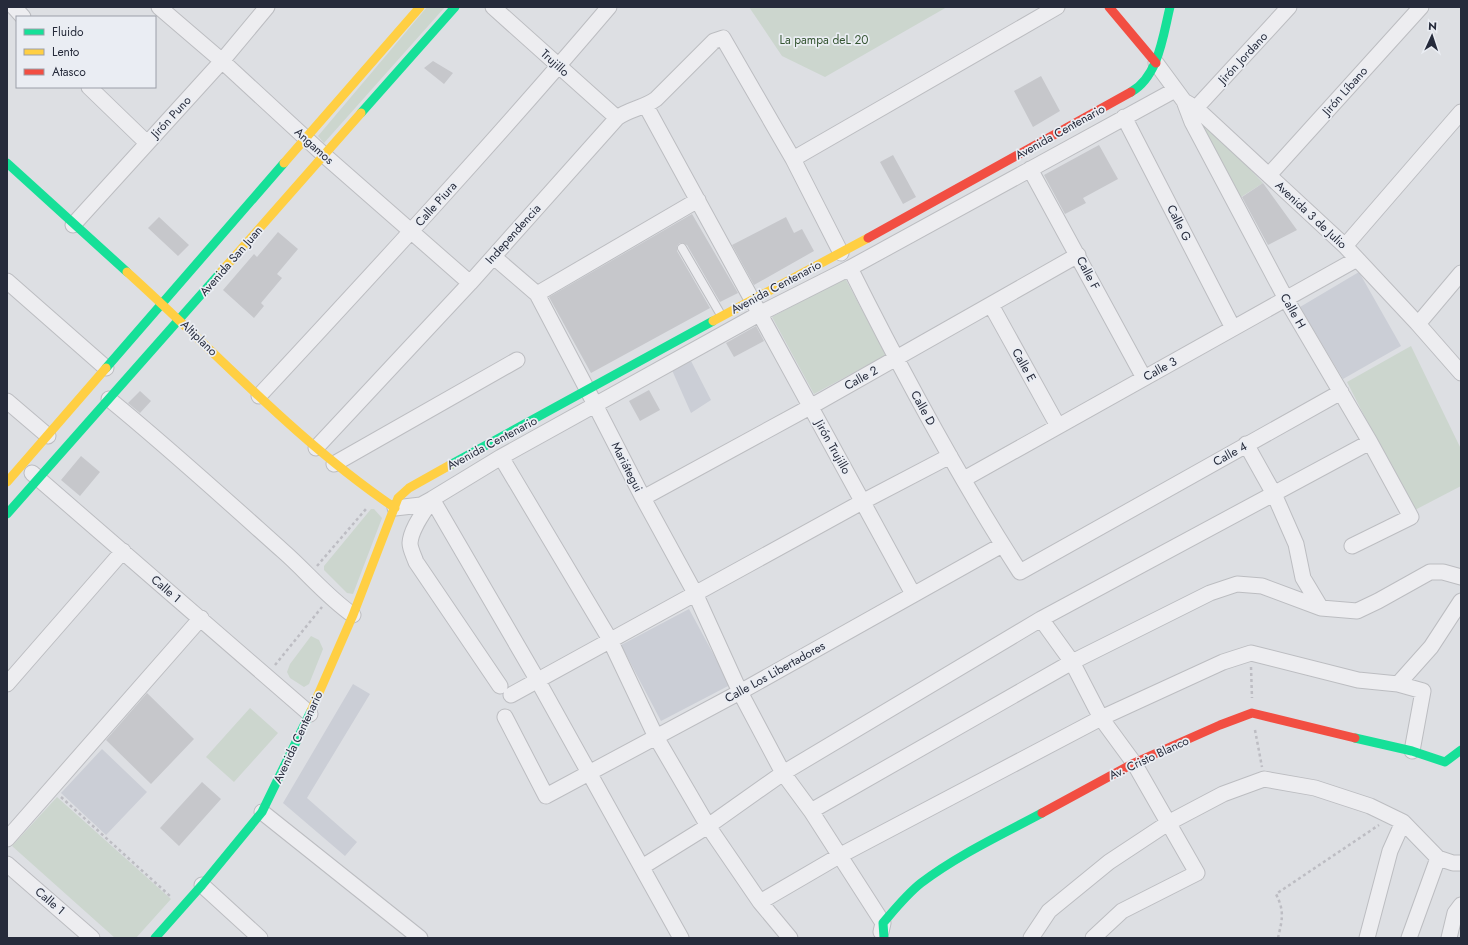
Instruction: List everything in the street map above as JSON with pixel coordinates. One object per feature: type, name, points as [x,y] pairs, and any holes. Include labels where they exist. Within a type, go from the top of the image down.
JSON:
[{"type":"street","points":[[14,7],[22,16]]},
{"type":"street","name":"Angamos","points":[[159,7],[222,61],[305,138],[470,283]]},
{"type":"street","name":"Jirón Puno","points":[[73,225],[222,61],[268,7]]},
{"type":"street","name":"Avenida San Juan","points":[[7,482],[420,7]]},
{"type":"street","name":"Avenida San Juan","points":[[7,514],[454,7]]},
{"type":"street","name":"Trujillo","points":[[493,7],[617,118]]},
{"type":"street","name":"Calle Piura","points":[[259,396],[411,232],[609,7]]},
{"type":"street","points":[[841,253],[793,159],[1057,7]]},
{"type":"street","points":[[1109,7],[1156,63]]},
{"type":"street","name":"Avenida Centenario","points":[[155,938],[202,885],[262,812],[310,714],[353,615],[398,498],[409,488],[721,316],[841,253],[1138,88],[1149,76],[1156,63],[1170,7]]},
{"type":"street","name":"Jirón Jordano","points":[[1185,100],[1289,7]]},
{"type":"street","name":"Jirón Líbano","points":[[1269,175],[1421,7]]},
{"type":"street","name":"Independencia","points":[[316,448],[494,257],[617,118],[625,112],[646,106],[667,90],[714,41],[723,38],[793,159]]},
{"type":"street","name":"Avenida 3 de Julio","points":[[1156,63],[1185,100],[1269,175],[1345,246],[1461,370]]},
{"type":"street","points":[[90,88],[147,143]]},
{"type":"street","name":"Avenida Centenario","points":[[395,508],[421,505],[501,457],[759,314],[850,268],[1124,117],[1185,100]]},
{"type":"street","name":"Calle H","points":[[1185,100],[1192,122],[1286,299],[1370,442],[1411,517],[1352,546]]},
{"type":"street","name":"Jirón Trujillo","points":[[646,106],[913,594]]},
{"type":"street","points":[[1345,246],[1461,112]]},
{"type":"street","name":"Calle G","points":[[1124,117],[1234,328]]},
{"type":"street","name":"Altiplano","points":[[7,163],[73,225],[179,319],[259,396],[316,448],[376,497],[395,508]]},
{"type":"street","name":"Calle F","points":[[1030,169],[1144,378]]},
{"type":"street","points":[[536,294],[698,200]]},
{"type":"street","name":"Calle 2","points":[[643,498],[810,407],[1078,255]]},
{"type":"street","name":"Mariátegui","points":[[494,257],[536,294],[695,594],[740,692],[783,773],[811,811],[839,856],[883,933]]},
{"type":"street","name":"Calle 3","points":[[964,479],[1357,259]]},
{"type":"street","name":"Calle D","points":[[850,268],[896,358],[950,456],[1002,544]]},
{"type":"street","points":[[1418,324],[1461,273]]},
{"type":"street","points":[[7,281],[106,368]]},
{"type":"street","name":"Calle E","points":[[991,305],[1058,426]]},
{"type":"street","points":[[334,464],[517,360]]},
{"type":"street","name":"Calle 4","points":[[1002,544],[1020,572],[1341,392]]},
{"type":"street","points":[[109,399],[194,470],[310,575],[330,597],[353,615]]},
{"type":"street","points":[[7,401],[48,436]]},
{"type":"street","points":[[642,867],[708,826],[783,773],[1041,619],[1370,442]]},
{"type":"street","points":[[1246,444],[1274,494],[1296,544],[1303,578],[1321,608]]},
{"type":"street","points":[[432,499],[412,534],[410,544],[416,562],[506,691],[538,681],[862,502],[950,456]]},
{"type":"street","points":[[501,457],[611,641],[656,737],[708,826],[760,902],[790,938]]},
{"type":"street","name":"Calle 1","points":[[22,465],[201,618],[310,714]]},
{"type":"street","points":[[432,499],[538,681],[682,938]]},
{"type":"street","name":"Calle Los Libertadores","points":[[505,717],[546,796],[740,692],[1002,544]]},
{"type":"street","points":[[7,684],[123,551]]},
{"type":"street","points":[[811,811],[1072,662],[1210,593],[1237,584],[1262,586],[1321,608],[1356,611],[1378,602],[1430,572],[1443,572],[1461,576]]},
{"type":"street","points":[[1398,684],[1431,647],[1461,601]]},
{"type":"street","points":[[7,839],[201,618]]},
{"type":"street","points":[[1041,619],[1072,662],[1101,718],[1134,763],[1198,873],[1122,911],[1092,938]]},
{"type":"street","points":[[760,902],[839,856],[1101,718],[1223,662],[1251,653],[1358,680],[1398,684],[1424,691],[1412,751]]},
{"type":"street","name":"Av. Cristo Blanco","points":[[883,933],[921,883],[980,846],[1134,763],[1220,725],[1252,713],[1412,751],[1445,762],[1461,750]]},
{"type":"street","points":[[1030,938],[1049,910],[1109,862],[1168,823],[1223,794],[1264,779],[1315,788],[1370,806],[1397,819],[1438,858],[1453,863],[1461,863]]},
{"type":"street","points":[[262,812],[420,938]]},
{"type":"street","points":[[1367,938],[1397,819]]},
{"type":"street","points":[[1409,938],[1438,858]]},
{"type":"street","name":"Calle 1","points":[[7,864],[92,938]]},
{"type":"street","points":[[202,885],[260,938]]},
{"type":"street","points":[[1449,938],[1455,913],[1461,905]]},
{"type":"lane","points":[[682,248],[721,316]]},
{"type":"path","points":[[310,575],[376,497]]},
{"type":"path","points":[[267,676],[330,597]]},
{"type":"path","points":[[52,788],[182,907]]},
{"type":"path","points":[[1278,938],[1283,916],[1281,903],[1276,894],[1397,819]]},
{"type":"shaded area","points":[[1359,272],[1401,346],[1343,379],[1300,307]]},
{"type":"shaded area","points":[[690,359],[711,400],[691,413],[671,368]]},
{"type":"shaded area","points":[[689,609],[730,685],[661,721],[621,645]]},
{"type":"shaded area","points":[[353,684],[370,694],[307,798],[357,842],[345,856],[283,803]]},
{"type":"shaded area","points":[[102,749],[147,792],[106,835],[61,793]]},
{"type":"green space","points":[[427,7],[445,7],[324,143],[318,136]]},
{"type":"green space","name":"La pampa deL 20","points":[[749,7],[947,7],[825,77],[782,56]]},
{"type":"green space","points":[[1202,119],[1263,183],[1238,199],[1200,122]]},
{"type":"green space","points":[[845,278],[886,355],[814,394],[772,317]]},
{"type":"green space","points":[[1411,346],[1461,449],[1461,486],[1413,511],[1347,382]]},
{"type":"green space","points":[[371,509],[374,509],[382,518],[353,594],[347,593],[324,570],[324,566]]},
{"type":"green space","points":[[311,636],[319,640],[323,649],[309,684],[304,687],[290,678],[287,672],[290,664]]},
{"type":"green space","points":[[250,708],[278,733],[234,782],[206,757]]},
{"type":"green space","points":[[57,797],[171,899],[136,938],[115,938],[12,846]]},
{"type":"building","points":[[433,61],[453,73],[444,84],[424,68]]},
{"type":"building","points":[[1041,76],[1060,111],[1033,127],[1014,91]]},
{"type":"building","points":[[1099,145],[1118,179],[1083,198],[1086,203],[1065,214],[1044,175]]},
{"type":"building","points":[[893,155],[916,197],[903,204],[880,162]]},
{"type":"building","points":[[1263,183],[1297,230],[1268,245],[1242,197]]},
{"type":"building","points":[[692,214],[738,293],[720,302],[687,245],[680,243],[677,246],[677,251],[710,308],[591,373],[549,297]]},
{"type":"building","points":[[159,217],[189,245],[178,256],[148,228]]},
{"type":"building","points":[[786,217],[794,233],[802,229],[814,251],[754,285],[732,245]]},
{"type":"building","points":[[278,232],[298,249],[277,274],[282,278],[261,303],[264,306],[254,318],[223,290],[254,254],[257,257]]},
{"type":"building","points":[[756,326],[764,341],[734,357],[726,343]]},
{"type":"building","points":[[649,390],[660,410],[640,421],[629,401]]},
{"type":"building","points":[[140,391],[151,401],[140,413],[128,403]]},
{"type":"building","points":[[81,456],[100,472],[80,496],[61,480]]},
{"type":"building","points":[[147,693],[194,739],[151,784],[106,740]]},
{"type":"building","points":[[202,782],[221,799],[179,846],[160,828]]},
{"type":"traffic: fast","points":[[361,113],[455,7]]},
{"type":"traffic: fast","points":[[1131,92],[1148,76],[1154,65],[1162,42],[1170,7]]},
{"type":"traffic: fast","points":[[7,163],[127,272]]},
{"type":"traffic: fast","points":[[106,368],[284,163]]},
{"type":"traffic: fast","points":[[7,514],[221,272]]},
{"type":"traffic: fast","points":[[450,465],[713,321]]},
{"type":"traffic: fast","points":[[155,938],[202,885],[262,812],[311,711]]},
{"type":"traffic: fast","points":[[1355,738],[1412,751],[1445,762],[1461,750]]},
{"type":"traffic: fast","points":[[884,938],[883,923],[906,897],[921,883],[965,854],[1042,813]]},
{"type":"traffic: slow","points":[[284,163],[420,7]]},
{"type":"traffic: slow","points":[[221,272],[361,113]]},
{"type":"traffic: slow","points":[[713,321],[868,238]]},
{"type":"traffic: slow","points":[[127,272],[290,425],[359,482],[395,508]]},
{"type":"traffic: slow","points":[[7,482],[106,368]]},
{"type":"traffic: slow","points":[[311,711],[353,615],[398,498],[409,488],[450,465]]},
{"type":"traffic: jam","points":[[1109,7],[1156,63]]},
{"type":"traffic: jam","points":[[868,238],[1131,92]]},
{"type":"traffic: jam","points":[[1042,813],[1134,763],[1220,725],[1252,713],[1355,738]]}]
